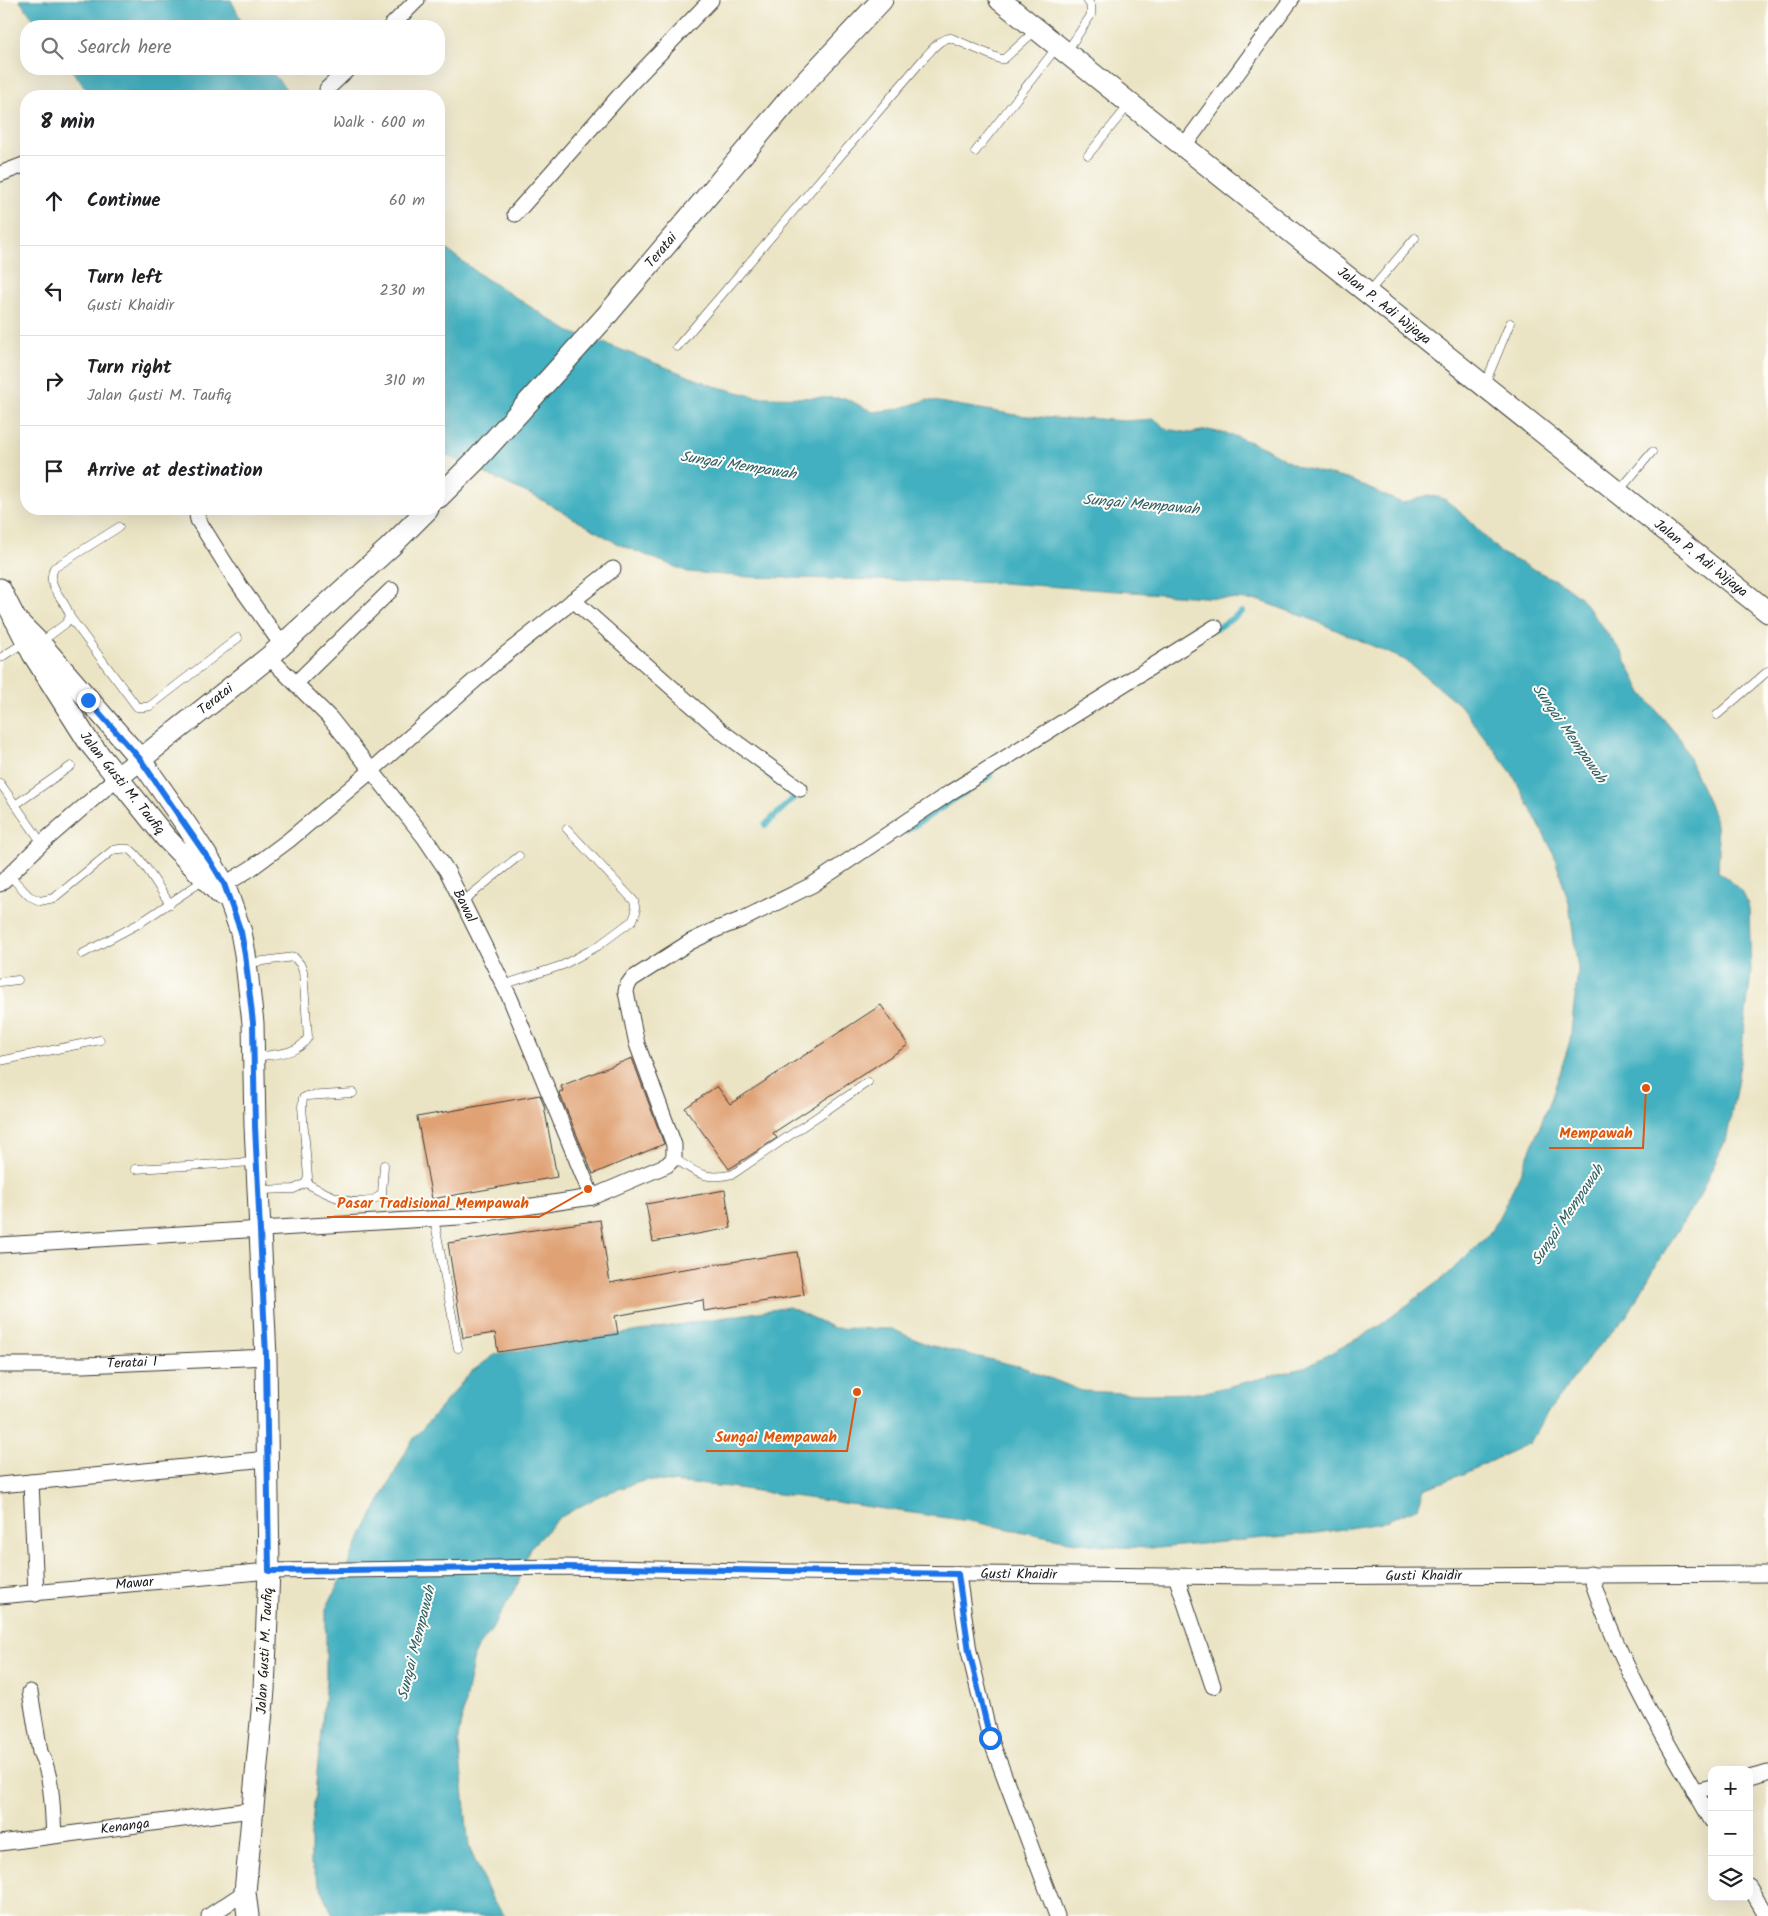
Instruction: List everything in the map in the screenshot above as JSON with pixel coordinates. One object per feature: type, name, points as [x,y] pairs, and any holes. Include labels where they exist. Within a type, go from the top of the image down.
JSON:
[{"type":"main road","name":"Teratai","points":[[445,491],[476,460],[607,315],[791,97],[882,0]]},
{"type":"main road","name":"Jalan P. Adi Wijaya","points":[[1002,1],[1768,612]]},
{"type":"main road","name":"Teratai","points":[[116,778],[276,651],[390,547],[422,515]]},
{"type":"main road","name":"Jalan Gusti M. Taufiq","points":[[0,591],[15,619],[32,642],[140,759],[212,864],[215,884]]},
{"type":"main road","name":"Jalan Gusti M. Taufiq","points":[[32,642],[33,654],[83,732],[116,778],[166,838],[215,884],[231,908],[241,932],[253,1023],[257,1190],[266,1357],[269,1571],[264,1690],[244,1892],[248,1916]]},
{"type":"street","points":[[397,20],[417,0]]},
{"type":"street","points":[[515,214],[629,85],[711,0]]},
{"type":"street","points":[[1184,146],[1291,0]]},
{"type":"street","points":[[328,89],[342,75]]},
{"type":"street","points":[[0,174],[20,166]]},
{"type":"street","name":"Bawal","points":[[197,515],[198,520],[296,683],[330,718],[425,838],[447,871],[503,985],[548,1085],[592,1196]]},
{"type":"street","points":[[215,884],[250,869],[289,840],[497,661],[612,569]]},
{"type":"street","points":[[296,683],[391,590]]},
{"type":"street","points":[[573,600],[721,731],[800,789]]},
{"type":"street","points":[[0,1245],[459,1217],[592,1196],[667,1165],[674,1158],[672,1138],[645,1068],[633,1027],[626,992],[627,986],[632,980],[690,942],[750,916],[812,885],[950,792],[1215,627]]},
{"type":"street","name":"Teratai","points":[[5,880],[42,843],[116,778]]},
{"type":"street","name":"Teratai 1","points":[[0,1365],[84,1365],[266,1357]]},
{"type":"street","points":[[0,1485],[267,1459]]},
{"type":"street","points":[[30,1482],[36,1594]]},
{"type":"street","name":"Gusti Khaidir","points":[[269,1571],[564,1567],[1176,1576],[1768,1574]]},
{"type":"street","name":"Mawar","points":[[0,1596],[269,1571]]},
{"type":"street","points":[[958,1574],[969,1651],[990,1738],[1057,1916]]},
{"type":"street","points":[[1590,1574],[1615,1644],[1656,1724],[1708,1814]]},
{"type":"street","points":[[1176,1576],[1212,1686]]},
{"type":"street","points":[[30,1692],[39,1746],[50,1786],[54,1835]]},
{"type":"street","points":[[1753,1777],[1768,1773]]},
{"type":"street","points":[[1694,1791],[1708,1787]]},
{"type":"street","name":"Kenanga","points":[[0,1843],[251,1810]]},
{"type":"street","points":[[209,1916],[244,1892]]},
{"type":"street","points":[[1753,1893],[1767,1916]]},
{"type":"lane","points":[[975,152],[1091,15],[1091,6],[1087,0]]},
{"type":"lane","points":[[677,347],[939,43],[947,38],[951,38],[1004,59],[1037,29]]},
{"type":"lane","points":[[1088,155],[1130,104]]},
{"type":"lane","points":[[1368,294],[1415,238]]},
{"type":"lane","points":[[1484,386],[1510,323]]},
{"type":"lane","points":[[1618,493],[1652,452]]},
{"type":"lane","points":[[119,527],[54,568],[50,576],[51,583],[68,609],[70,617],[137,707],[145,708],[150,706],[238,638]]},
{"type":"lane","points":[[0,658],[65,624],[70,617]]},
{"type":"lane","points":[[1717,715],[1768,671]]},
{"type":"lane","points":[[15,805],[71,766]]},
{"type":"lane","points":[[0,783],[42,843]]},
{"type":"lane","points":[[503,985],[563,965],[580,956],[598,946],[632,920],[636,912],[634,901],[567,829]]},
{"type":"lane","points":[[5,880],[29,896],[40,901],[47,900],[54,898],[113,850],[124,848],[132,850],[170,904]]},
{"type":"lane","points":[[462,902],[519,856]]},
{"type":"lane","points":[[82,954],[140,923],[170,904],[215,884]]},
{"type":"lane","points":[[246,963],[294,957],[300,964],[308,1036],[303,1046],[296,1050],[254,1058]]},
{"type":"lane","points":[[0,982],[18,980]]},
{"type":"lane","points":[[0,1061],[100,1040]]},
{"type":"lane","points":[[674,1158],[698,1175],[713,1177],[733,1174],[868,1082]]},
{"type":"lane","points":[[257,1190],[294,1189],[306,1183],[308,1177],[302,1100],[307,1096],[353,1093]]},
{"type":"lane","points":[[135,1169],[256,1162]]},
{"type":"lane","points":[[306,1183],[343,1200],[357,1202],[368,1200],[379,1197],[382,1194],[384,1165]]},
{"type":"lane","points":[[434,1218],[458,1348]]},
{"type":"water","points":[[19,0],[231,0],[241,20],[34,20]]},
{"type":"water","points":[[75,75],[274,75],[287,90],[87,90]]},
{"type":"water","points":[[445,248],[482,276],[570,332],[609,345],[714,386],[757,397],[845,398],[873,412],[897,409],[927,400],[1016,415],[1077,420],[1089,418],[1123,421],[1155,419],[1166,429],[1190,433],[1208,430],[1232,435],[1263,447],[1296,466],[1350,480],[1402,503],[1429,495],[1444,499],[1461,512],[1501,553],[1563,584],[1580,597],[1622,653],[1642,693],[1681,740],[1715,818],[1719,849],[1718,871],[1743,892],[1749,908],[1751,973],[1738,1079],[1727,1137],[1698,1199],[1659,1260],[1628,1314],[1593,1353],[1547,1413],[1530,1443],[1463,1474],[1424,1489],[1418,1507],[1381,1523],[1317,1533],[1159,1548],[1111,1547],[1069,1541],[969,1521],[729,1487],[646,1480],[601,1495],[559,1518],[530,1548],[518,1583],[491,1631],[475,1651],[458,1738],[469,1847],[493,1901],[505,1916],[333,1916],[311,1864],[311,1835],[326,1680],[326,1609],[364,1531],[411,1442],[471,1372],[496,1354],[789,1307],[834,1328],[892,1329],[928,1345],[1022,1367],[1082,1391],[1144,1394],[1202,1393],[1303,1368],[1375,1329],[1447,1275],[1493,1229],[1522,1170],[1552,1097],[1570,1041],[1578,970],[1569,903],[1553,852],[1512,773],[1459,704],[1405,660],[1313,620],[1261,601],[1002,583],[748,577],[688,572],[618,544],[540,499],[445,455]]},
{"type":"building","points":[[881,1005],[908,1045],[773,1133],[777,1138],[729,1169],[685,1108],[717,1086],[730,1104]]},
{"type":"building","points":[[632,1058],[664,1144],[593,1174],[559,1092],[563,1091],[561,1086]]},
{"type":"building","points":[[540,1095],[544,1106],[557,1177],[432,1199],[417,1117]]},
{"type":"building","points":[[725,1190],[731,1228],[653,1242],[646,1204]]},
{"type":"building","points":[[600,1220],[610,1283],[671,1271],[797,1252],[804,1295],[704,1311],[703,1300],[615,1316],[618,1334],[498,1352],[495,1333],[463,1338],[448,1243]]},
{"type":"waterway","points":[[1216,629],[1242,612]]},
{"type":"waterway","points":[[765,825],[795,797],[767,773]]},
{"type":"waterway","points":[[906,831],[990,776]]},
{"type":"place","name":"Mempawah","points":[[1646,1088]]},
{"type":"place","name":"Pasar Tradisional Mempawah","points":[[588,1189]]},
{"type":"place","name":"Sungai Mempawah","points":[[857,1392]]},
{"type":"route","points":[[88,700],[140,759],[212,864],[224,884],[241,932],[253,1023],[259,1229],[266,1357],[269,1571],[564,1567],[958,1574],[969,1651],[990,1738]]}]
